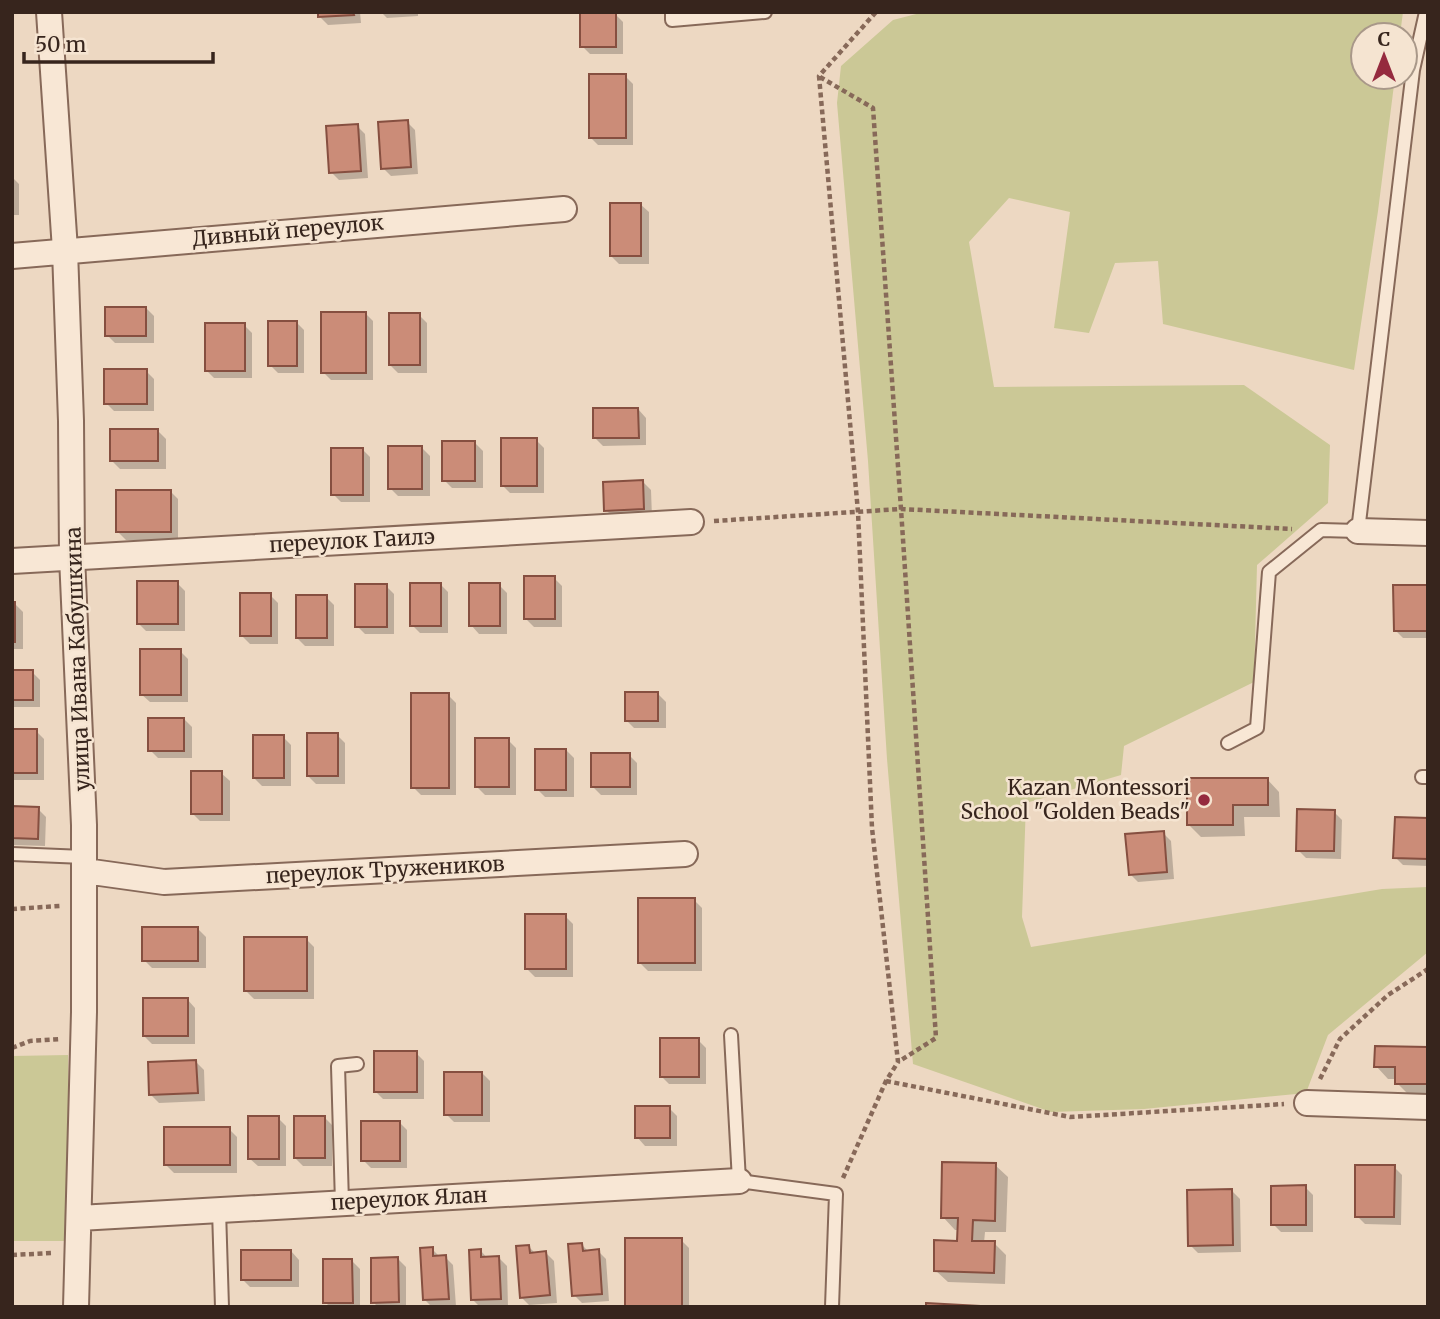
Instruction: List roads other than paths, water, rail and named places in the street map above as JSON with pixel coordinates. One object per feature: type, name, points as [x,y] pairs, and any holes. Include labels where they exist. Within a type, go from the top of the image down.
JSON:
[{"type":"street","name":"улица Ивана Кабушкина","points":[[49,12],[65,250],[71,421],[72,557],[84,812],[83,1037],[76,1307]]},
{"type":"street","name":"Дивный переулок","points":[[12,256],[564,209]]},
{"type":"street","name":"переулок Гаилэ","points":[[12,561],[691,522]]},
{"type":"street","points":[[1357,531],[1428,533]]},
{"type":"street","name":"переулок Тружеников","points":[[85,864],[164,882],[685,854]]},
{"type":"street","points":[[1307,1103],[1428,1107]]},
{"type":"street","name":"переулок Ялан","points":[[79,1218],[739,1181]]},
{"type":"lane","points":[[672,12],[672,20],[765,12]]},
{"type":"lane","points":[[1228,743],[1257,728],[1269,572],[1321,530],[1357,531],[1413,70],[1426,12]]},
{"type":"lane","points":[[12,854],[85,864]]},
{"type":"lane","points":[[731,1035],[739,1181],[836,1194],[832,1307]]},
{"type":"lane","points":[[342,1203],[338,1066],[357,1064]]},
{"type":"lane","points":[[219,1210],[222,1307]]},
{"type":"place","name":"Kazan Montessori School \"Golden Beads\"","points":[[1204,800]]}]
